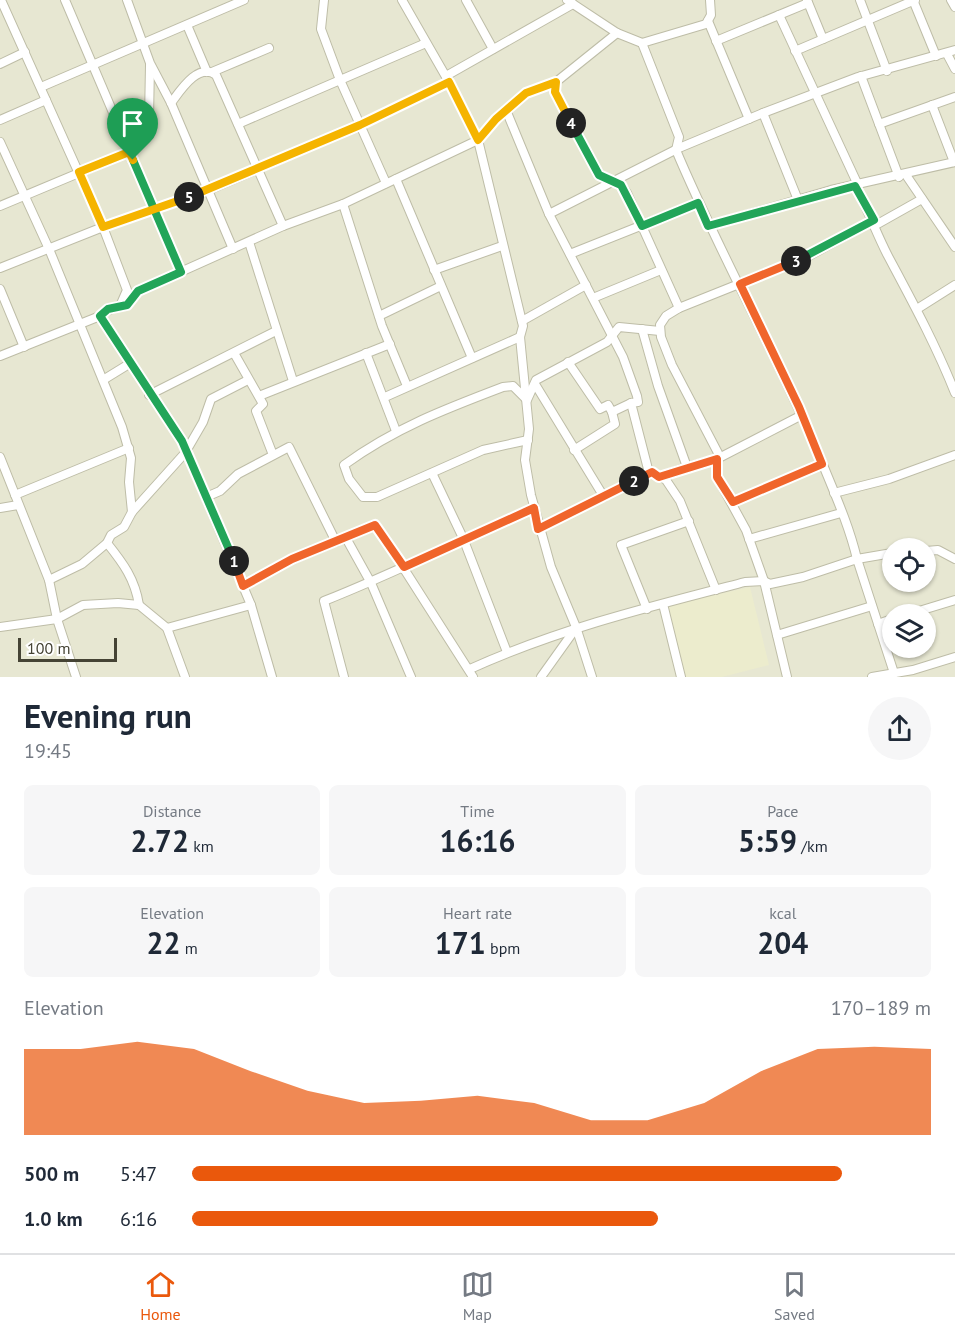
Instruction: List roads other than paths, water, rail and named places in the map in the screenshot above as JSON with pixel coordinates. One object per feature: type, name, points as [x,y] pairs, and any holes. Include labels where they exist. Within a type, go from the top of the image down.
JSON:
[{"type":"street","points":[[1,0],[103,227],[127,290],[120,306]]},
{"type":"street","points":[[65,0],[181,272]]},
{"type":"street","points":[[127,0],[150,63],[171,103],[233,249]]},
{"type":"street","points":[[40,87],[244,0]]},
{"type":"street","points":[[324,0],[321,29],[340,80],[386,183]]},
{"type":"street","points":[[402,0],[448,79],[478,140],[522,321],[520,337],[528,400],[528,440],[525,460],[538,529],[576,627],[592,677]]},
{"type":"street","points":[[466,0],[493,50]]},
{"type":"street","points":[[0,268],[103,227],[209,190],[360,125],[448,79],[570,2],[617,33],[642,43],[706,24],[711,15],[710,0]]},
{"type":"street","points":[[860,0],[887,70]]},
{"type":"street","points":[[795,51],[914,0],[936,56]]},
{"type":"street","points":[[951,0],[955,6]]},
{"type":"street","points":[[716,40],[779,15],[807,1],[823,39]]},
{"type":"street","points":[[779,15],[856,186],[954,388]]},
{"type":"street","points":[[708,21],[749,119]]},
{"type":"street","points":[[187,24],[209,72],[216,75],[283,226]]},
{"type":"street","points":[[0,357],[78,323],[100,316],[108,309],[127,305],[138,291],[283,226],[343,204],[478,140],[506,110],[526,93],[556,82],[617,33]]},
{"type":"street","points":[[238,124],[426,43]]},
{"type":"street","points":[[642,43],[679,137],[676,150],[698,203],[740,284],[802,415],[834,493],[893,675]]},
{"type":"street","points":[[171,103],[192,77],[269,48]]},
{"type":"street","points":[[549,214],[676,150],[763,112],[861,76],[955,50]]},
{"type":"street","points":[[0,63],[25,52]]},
{"type":"street","points":[[947,54],[955,69]]},
{"type":"street","points":[[0,206],[129,152],[149,118],[150,63]]},
{"type":"street","points":[[861,76],[902,176],[922,199],[955,247]]},
{"type":"street","points":[[556,82],[555,92],[599,175],[621,185],[627,193],[679,308]]},
{"type":"street","points":[[879,124],[955,97]]},
{"type":"street","points":[[0,120],[46,100]]},
{"type":"street","points":[[708,226],[798,200],[955,162],[932,105]]},
{"type":"street","points":[[506,110],[549,214],[623,357],[637,396],[638,402],[612,412]]},
{"type":"street","points":[[763,112],[798,200]]},
{"type":"street","points":[[0,142],[49,249],[129,448],[132,512],[129,521],[111,535],[107,543],[82,564],[49,580]]},
{"type":"street","points":[[396,179],[472,358]]},
{"type":"street","points":[[787,677],[764,581],[733,502],[717,477],[718,453],[672,365],[660,331],[666,316],[679,308],[808,256],[922,199]]},
{"type":"street","points":[[570,254],[698,203]]},
{"type":"street","points":[[343,204],[379,316],[407,386]]},
{"type":"street","points":[[249,242],[293,381]]},
{"type":"street","points":[[434,270],[502,246]]},
{"type":"street","points":[[593,297],[661,270]]},
{"type":"street","points":[[522,321],[586,285]]},
{"type":"street","points":[[917,309],[955,285]]},
{"type":"street","points":[[379,316],[441,286]]},
{"type":"street","points":[[1,294],[24,347]]},
{"type":"street","points":[[100,316],[149,395],[182,441],[185,453],[251,605],[272,677]]},
{"type":"street","points":[[528,400],[536,380],[607,342],[619,327],[660,331]]},
{"type":"street","points":[[642,329],[658,386],[687,467]]},
{"type":"street","points":[[149,395],[276,330]]},
{"type":"street","points":[[385,397],[520,337]]},
{"type":"street","points":[[259,396],[390,344]]},
{"type":"street","points":[[234,352],[263,404],[256,411],[273,455]]},
{"type":"street","points":[[366,353],[385,397],[396,431]]},
{"type":"street","points":[[568,362],[600,409],[608,405],[615,424],[574,450]]},
{"type":"street","points":[[103,380],[129,364]]},
{"type":"street","points":[[132,512],[185,453],[203,422],[211,399],[248,380]]},
{"type":"street","points":[[534,384],[604,497]]},
{"type":"street","points":[[528,400],[513,386],[503,387],[422,417],[344,465],[350,479],[363,497],[377,497],[483,450],[528,440]]},
{"type":"street","points":[[631,404],[648,469],[666,480],[689,521],[716,590]]},
{"type":"street","points":[[659,477],[717,459],[802,415]]},
{"type":"street","points":[[206,497],[220,491],[238,474],[289,447],[336,542]]},
{"type":"street","points":[[15,495],[129,448]]},
{"type":"street","points":[[834,493],[889,479],[955,455]]},
{"type":"street","points":[[0,457],[49,580],[57,619],[76,677]]},
{"type":"street","points":[[733,502],[822,464]]},
{"type":"street","points":[[538,529],[652,472]]},
{"type":"street","points":[[432,473],[463,538],[507,652]]},
{"type":"street","points":[[0,508],[18,505]]},
{"type":"street","points":[[344,677],[324,601],[371,583],[463,538],[534,508]]},
{"type":"street","points":[[749,539],[841,513]]},
{"type":"street","points":[[647,609],[621,545],[689,521]]},
{"type":"street","points":[[243,586],[292,559],[375,525],[471,673],[507,652],[576,627],[716,590],[764,581],[770,585],[857,559],[882,555]]},
{"type":"street","points":[[346,538],[371,583],[411,677]]},
{"type":"street","points":[[107,543],[126,567],[136,587],[139,605]]},
{"type":"street","points":[[936,550],[955,559]]},
{"type":"street","points":[[936,606],[955,600]]},
{"type":"street","points":[[0,627],[57,619],[83,605],[118,603],[139,605],[167,628],[185,677]]},
{"type":"street","points":[[663,604],[681,677]]},
{"type":"street","points":[[167,628],[251,605]]},
{"type":"street","points":[[777,635],[872,606]]},
{"type":"street","points":[[878,624],[882,623]]},
{"type":"street","points":[[541,677],[576,627]]},
{"type":"street","points":[[872,677],[893,675],[955,657]]}]
